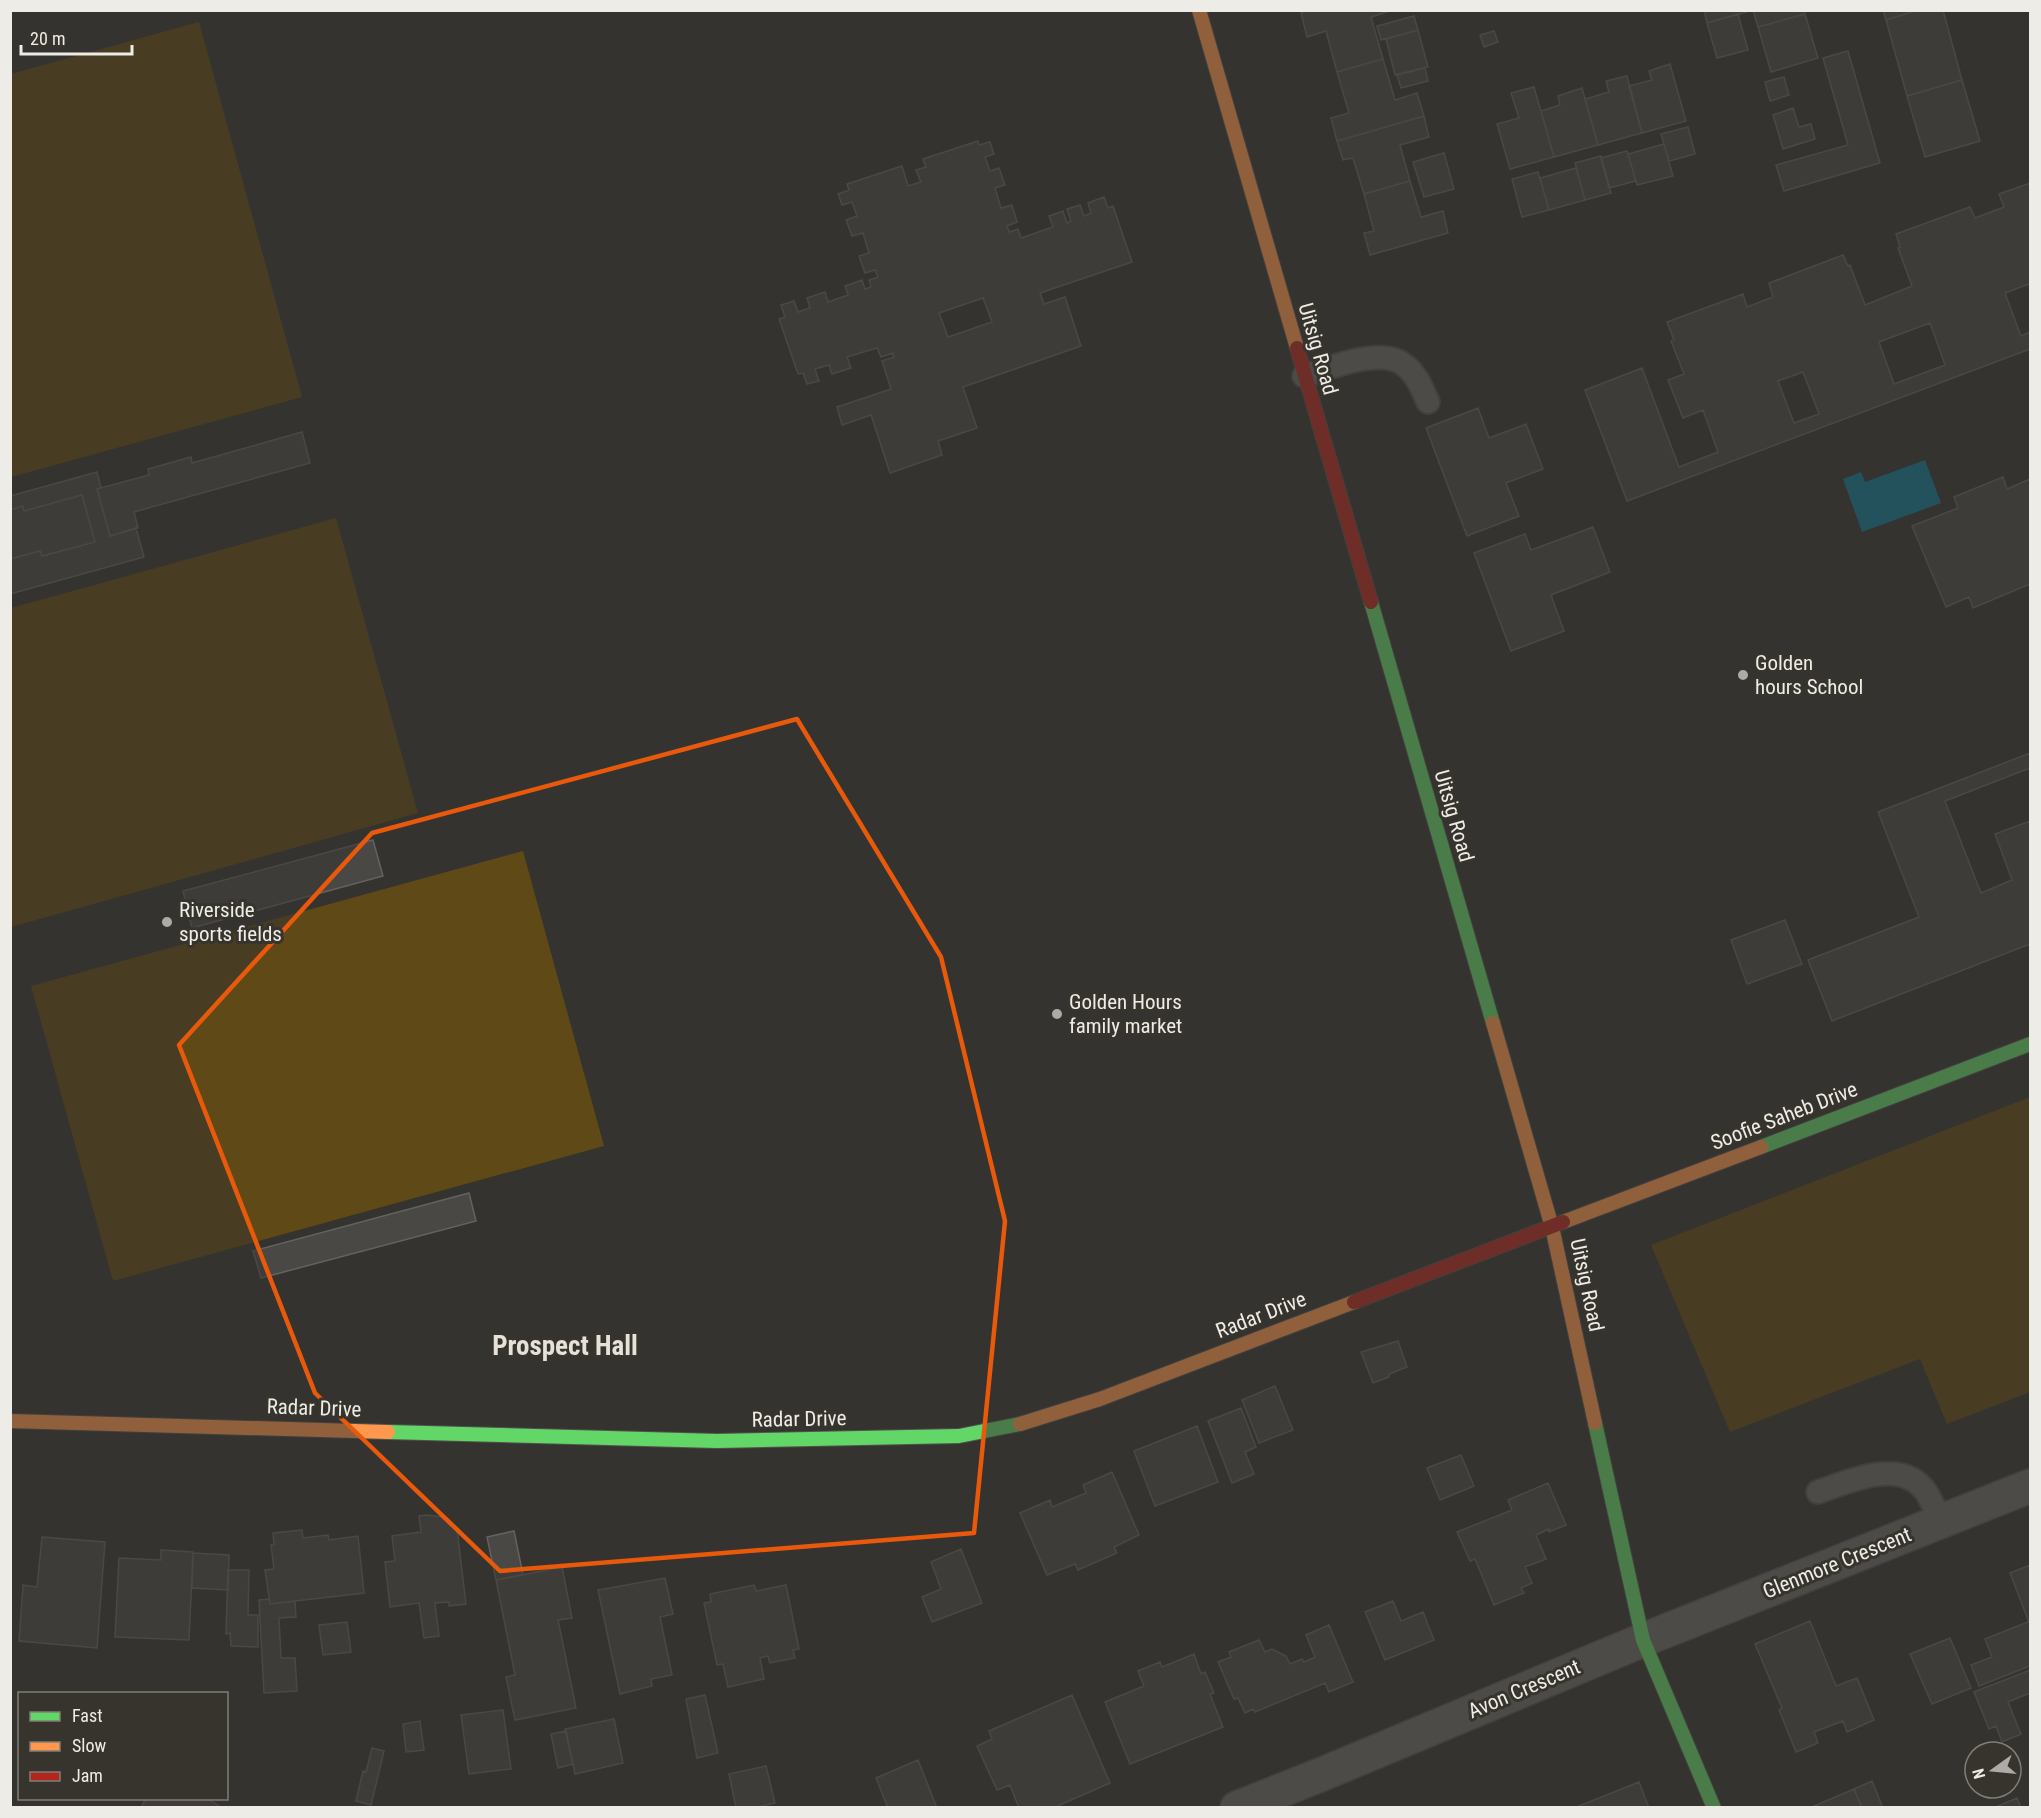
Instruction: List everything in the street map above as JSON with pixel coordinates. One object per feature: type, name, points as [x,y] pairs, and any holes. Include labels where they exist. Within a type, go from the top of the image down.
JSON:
[{"type":"street","name":"Uitsig Road","points":[[1199,10],[1552,1227],[1643,1640]]},
{"type":"street","name":"Soofie Saheb Drive","points":[[1552,1227],[2031,1044]]},
{"type":"street","name":"Radar Drive","points":[[10,1421],[717,1441],[959,1436],[1030,1422],[1100,1399],[1552,1227]]},
{"type":"street","name":"Glenmore Crescent","points":[[1643,1640],[2031,1486]]},
{"type":"street","name":"Avon Crescent","points":[[1237,1808],[1643,1640]]},
{"type":"street","points":[[1643,1640],[1714,1808]]},
{"type":"lane","points":[[1304,376],[1362,359],[1385,357],[1402,362],[1416,376],[1428,402]]},
{"type":"lane","points":[[1818,1492],[1876,1475],[1908,1476],[1926,1491],[1941,1521]]},
{"type":"highlighted area","points":[[797,719],[941,957],[1005,1221],[974,1533],[500,1571],[315,1393],[179,1045],[372,833]]},
{"type":"shaded area","points":[[199,22],[302,397],[11,477],[11,74]]},
{"type":"shaded area","points":[[336,518],[418,813],[11,927],[11,608]]},
{"type":"shaded area","points":[[523,851],[604,1146],[113,1281],[31,986]]},
{"type":"shaded area","points":[[2030,1097],[2030,1392],[1947,1424],[1920,1359],[1730,1432],[1651,1245]]},
{"type":"water","points":[[1925,460],[1941,503],[1862,532],[1843,479],[1861,472],[1865,482]]},
{"type":"building","points":[[1310,10],[1393,10],[1371,17],[1383,59],[1337,72],[1326,31],[1307,37],[1301,13]]},
{"type":"building","points":[[1704,10],[1747,10],[1747,12],[1707,23]]},
{"type":"building","points":[[1753,10],[1804,10],[1805,14],[1758,27]]},
{"type":"building","points":[[1883,10],[1918,10],[1886,20]]},
{"type":"building","points":[[1918,10],[1943,10],[1962,80],[1907,96],[1886,20]]},
{"type":"building","points":[[1738,14],[1748,50],[1717,58],[1707,23]]},
{"type":"building","points":[[1805,14],[1818,58],[1771,72],[1758,27]]},
{"type":"building","points":[[1414,16],[1418,30],[1381,40],[1377,26]]},
{"type":"building","points":[[1418,30],[1428,67],[1395,75],[1386,39]]},
{"type":"building","points":[[1494,31],[1498,42],[1484,47],[1480,35]]},
{"type":"building","points":[[1848,51],[1880,163],[1784,191],[1776,165],[1848,145],[1823,58]]},
{"type":"building","points":[[1383,59],[1395,100],[1417,93],[1424,116],[1337,141],[1331,118],[1349,113],[1337,72]]},
{"type":"building","points":[[1670,64],[1686,121],[1642,133],[1629,86],[1652,80],[1649,71]]},
{"type":"building","points":[[1425,68],[1428,81],[1401,88],[1397,75]]},
{"type":"building","points":[[1627,76],[1642,133],[1598,145],[1585,99],[1609,92],[1606,81]]},
{"type":"building","points":[[1784,77],[1789,95],[1770,101],[1765,82]]},
{"type":"building","points":[[1962,80],[1980,141],[1925,157],[1907,96]]},
{"type":"building","points":[[1534,87],[1554,157],[1510,169],[1497,124],[1519,118],[1511,93]]},
{"type":"building","points":[[1582,88],[1598,145],[1554,157],[1541,111],[1560,105],[1558,96]]},
{"type":"building","points":[[1793,108],[1799,127],[1811,124],[1815,139],[1783,149],[1773,115]]},
{"type":"building","points":[[1424,116],[1429,137],[1400,145],[1410,181],[1364,194],[1353,158],[1343,160],[1337,141]]},
{"type":"building","points":[[1688,127],[1695,154],[1669,161],[1661,134]]},
{"type":"building","points":[[978,141],[979,145],[990,142],[994,154],[985,157],[990,171],[999,168],[1005,185],[995,188],[1001,208],[1012,205],[1017,222],[1007,226],[1009,232],[1018,229],[1021,238],[1053,227],[1049,216],[1063,211],[1067,223],[1071,221],[1067,209],[1080,205],[1084,216],[1091,213],[1088,203],[1104,197],[1108,208],[1113,206],[1132,262],[1040,293],[1044,304],[1065,297],[1081,346],[963,387],[977,428],[938,441],[942,455],[890,473],[871,415],[842,425],[837,407],[891,389],[882,361],[894,357],[893,353],[881,357],[877,348],[847,357],[851,368],[832,374],[829,365],[815,369],[819,381],[807,384],[803,373],[798,374],[779,319],[785,317],[781,305],[794,301],[798,312],[810,308],[807,298],[825,292],[828,302],[848,295],[845,286],[862,280],[865,289],[871,287],[869,280],[878,277],[875,270],[865,273],[859,256],[869,253],[863,233],[852,236],[846,220],[857,216],[852,202],[842,205],[838,194],[849,190],[847,184],[902,166],[908,186],[921,182],[916,170],[926,167],[923,159]],"holes":[[[983,298],[992,322],[948,337],[939,313]]]},
{"type":"building","points":[[1664,144],[1673,176],[1637,185],[1628,154]]},
{"type":"building","points":[[1627,151],[1636,181],[1609,188],[1601,158]]},
{"type":"building","points":[[1444,153],[1454,189],[1424,197],[1413,162]]},
{"type":"building","points":[[1601,156],[1611,193],[1585,200],[1575,163]]},
{"type":"building","points":[[1576,168],[1585,200],[1549,210],[1540,178]]},
{"type":"building","points":[[1538,172],[1549,210],[1522,217],[1512,179]]},
{"type":"building","points":[[1410,181],[1421,217],[1443,211],[1448,233],[1370,255],[1364,233],[1374,231],[1364,194]]},
{"type":"building","points":[[2030,183],[2030,287],[2029,284],[2005,293],[2021,336],[2030,332],[2030,349],[1627,501],[1585,390],[1642,368],[1679,467],[1718,452],[1703,410],[1683,418],[1668,380],[1684,374],[1671,341],[1674,340],[1667,322],[1743,294],[1747,307],[1773,297],[1769,283],[1843,255],[1848,266],[1850,265],[1865,305],[1912,286],[1898,248],[1900,247],[1896,234],[1970,207],[1975,218],[2004,207],[1999,194]],"holes":[[[1930,323],[1945,365],[1894,384],[1879,342]],[[1803,372],[1819,414],[1794,423],[1778,381]]]},
{"type":"building","points":[[1478,408],[1489,438],[1526,424],[1543,469],[1506,483],[1519,516],[1467,536],[1426,428]]},
{"type":"building","points":[[302,432],[310,463],[134,512],[138,528],[110,536],[97,489],[149,475],[148,469],[191,457],[192,463]]},
{"type":"building","points":[[97,472],[101,488],[97,489],[110,536],[136,528],[144,557],[10,594],[10,559],[40,551],[42,556],[95,542],[82,495],[24,511],[23,506],[10,510],[10,496]]},
{"type":"building","points":[[2003,477],[2007,489],[2030,479],[2030,584],[1973,608],[1969,597],[1946,607],[1912,526],[1958,508],[1954,497]]},
{"type":"building","points":[[82,495],[95,542],[42,556],[40,551],[10,559],[10,510],[23,506],[24,511]]},
{"type":"building","points":[[1593,527],[1610,572],[1551,595],[1564,631],[1511,651],[1474,553],[1525,534],[1531,550]]},
{"type":"building","points":[[2030,753],[2030,768],[1945,801],[1981,893],[2012,880],[1995,834],[2030,821],[2030,944],[1832,1021],[1808,960],[1919,917],[1878,812]]},
{"type":"building","points":[[373,840],[383,876],[192,928],[183,891]]},
{"type":"building","points":[[1785,920],[1802,964],[1747,984],[1731,940]]},
{"type":"building","points":[[469,1193],[476,1221],[261,1278],[253,1251]]},
{"type":"building","points":[[1398,1341],[1407,1367],[1373,1383],[1361,1352]]},
{"type":"building","points":[[1275,1386],[1293,1430],[1259,1443],[1242,1400]]},
{"type":"building","points":[[1241,1408],[1256,1447],[1245,1452],[1254,1474],[1232,1483],[1208,1421]]},
{"type":"building","points":[[1197,1426],[1218,1482],[1155,1506],[1134,1451]]},
{"type":"building","points":[[1461,1455],[1474,1486],[1440,1500],[1427,1468]]},
{"type":"building","points":[[1112,1472],[1139,1535],[1114,1547],[1117,1553],[1078,1570],[1075,1564],[1047,1575],[1020,1513],[1050,1500],[1052,1507],[1086,1493],[1083,1485]]},
{"type":"building","points":[[1548,1483],[1566,1525],[1536,1535],[1546,1559],[1525,1567],[1532,1583],[1521,1588],[1524,1593],[1494,1605],[1475,1559],[1470,1561],[1457,1532],[1512,1510],[1508,1500]]},
{"type":"building","points":[[419,1516],[442,1517],[457,1529],[466,1604],[449,1606],[449,1602],[435,1603],[439,1636],[424,1638],[419,1603],[390,1607],[385,1562],[395,1561],[392,1536],[421,1532]]},
{"type":"building","points":[[302,1530],[303,1538],[328,1535],[329,1540],[358,1536],[364,1593],[270,1604],[265,1570],[274,1569],[271,1545],[274,1545],[273,1533]]},
{"type":"building","points":[[514,1531],[523,1575],[496,1580],[487,1537]]},
{"type":"building","points":[[42,1537],[105,1542],[97,1648],[19,1641],[23,1585],[37,1587]]},
{"type":"building","points":[[961,1549],[982,1603],[932,1622],[922,1597],[941,1589],[931,1562]]},
{"type":"building","points":[[161,1550],[193,1552],[189,1640],[115,1637],[119,1558],[161,1560]]},
{"type":"building","points":[[193,1553],[229,1555],[228,1590],[192,1588]]},
{"type":"building","points":[[2030,1565],[2030,1625],[2010,1573]]},
{"type":"building","points":[[562,1567],[572,1618],[558,1620],[576,1708],[515,1720],[506,1677],[515,1675],[496,1580]]},
{"type":"building","points":[[228,1570],[249,1570],[248,1615],[258,1615],[258,1647],[231,1646],[230,1633],[226,1634]]},
{"type":"building","points":[[665,1578],[673,1614],[660,1617],[672,1675],[651,1679],[652,1686],[620,1694],[598,1590]]},
{"type":"building","points":[[754,1585],[756,1591],[786,1585],[799,1649],[793,1650],[795,1658],[770,1663],[768,1656],[760,1658],[764,1679],[728,1687],[723,1664],[717,1665],[704,1603],[711,1602],[710,1594]]},
{"type":"building","points":[[269,1599],[270,1604],[295,1601],[296,1617],[279,1618],[281,1658],[295,1658],[297,1691],[264,1693],[259,1600]]},
{"type":"building","points":[[1393,1601],[1401,1621],[1423,1612],[1434,1640],[1385,1660],[1365,1612]]},
{"type":"building","points":[[1810,1621],[1836,1686],[1857,1678],[1874,1720],[1847,1732],[1843,1721],[1814,1732],[1818,1743],[1796,1752],[1779,1710],[1782,1708],[1755,1644]]},
{"type":"building","points":[[2030,1621],[2030,1666],[1979,1686],[1971,1665],[1992,1657],[1985,1639]]},
{"type":"building","points":[[347,1622],[351,1652],[323,1655],[319,1625]]},
{"type":"building","points":[[1329,1625],[1353,1682],[1329,1692],[1325,1683],[1255,1712],[1253,1709],[1245,1713],[1238,1698],[1234,1699],[1218,1662],[1231,1657],[1229,1652],[1259,1640],[1265,1652],[1272,1649],[1286,1656],[1290,1664],[1302,1659],[1304,1662],[1315,1657],[1306,1635]]},
{"type":"building","points":[[1950,1638],[1971,1688],[1932,1704],[1910,1654]]},
{"type":"building","points":[[1194,1654],[1201,1674],[1205,1672],[1214,1693],[1210,1694],[1223,1727],[1130,1764],[1105,1702],[1144,1686],[1138,1671],[1160,1662],[1162,1667]]},
{"type":"building","points":[[2030,1670],[2030,1693],[2008,1702],[2021,1734],[2001,1740],[1996,1726],[1989,1729],[1974,1692]]},
{"type":"building","points":[[705,1695],[718,1753],[697,1758],[686,1699]]},
{"type":"building","points":[[1072,1695],[1110,1783],[1053,1808],[1019,1808],[1010,1785],[997,1790],[977,1746],[992,1739],[989,1731]]},
{"type":"building","points":[[503,1710],[511,1769],[469,1774],[461,1715]]},
{"type":"building","points":[[614,1719],[623,1763],[575,1774],[565,1729]]},
{"type":"building","points":[[420,1721],[424,1750],[406,1752],[403,1724]]},
{"type":"building","points":[[566,1731],[573,1764],[558,1768],[551,1734]]},
{"type":"building","points":[[372,1748],[384,1751],[371,1805],[356,1801],[363,1771],[366,1772]]},
{"type":"building","points":[[918,1760],[937,1808],[888,1808],[876,1778]]},
{"type":"building","points":[[766,1766],[775,1803],[753,1808],[736,1808],[729,1774]]},
{"type":"building","points":[[1872,1781],[1883,1808],[1862,1808],[1854,1789]]},
{"type":"building","points":[[1639,1782],[1649,1808],[1574,1808]]},
{"type":"building","points":[[1854,1789],[1862,1808],[1814,1808],[1814,1806]]},
{"type":"building","points":[[145,1800],[210,1800],[222,1808],[141,1808]]},
{"type":"building","points":[[2018,1800],[2021,1808],[1993,1808]]},
{"type":"traffic: fast","points":[[1371,602],[1493,1023]]},
{"type":"traffic: fast","points":[[1761,1147],[2030,1044]]},
{"type":"traffic: fast","points":[[1595,1423],[1643,1640],[1714,1808]]},
{"type":"traffic: fast","points":[[388,1432],[717,1441],[959,1436],[1020,1424]]},
{"type":"traffic: slow","points":[[1199,10],[1297,348]]},
{"type":"traffic: slow","points":[[1493,1023],[1552,1227],[1595,1423]]},
{"type":"traffic: slow","points":[[1563,1222],[1761,1147]]},
{"type":"traffic: slow","points":[[1020,1424],[1100,1399],[1354,1302]]},
{"type":"traffic: slow","points":[[10,1421],[388,1432]]},
{"type":"traffic: jam","points":[[1297,348],[1371,602]]},
{"type":"traffic: jam","points":[[1354,1302],[1563,1222]]},
{"type":"place","name":"Golden hours School","points":[[1743,675]]},
{"type":"place","name":"Riverside sports fields","points":[[167,922]]},
{"type":"place","name":"Golden Hours family market","points":[[1057,1014]]},
{"type":"district","name":"Prospect Hall","points":[[565,1346]]}]
